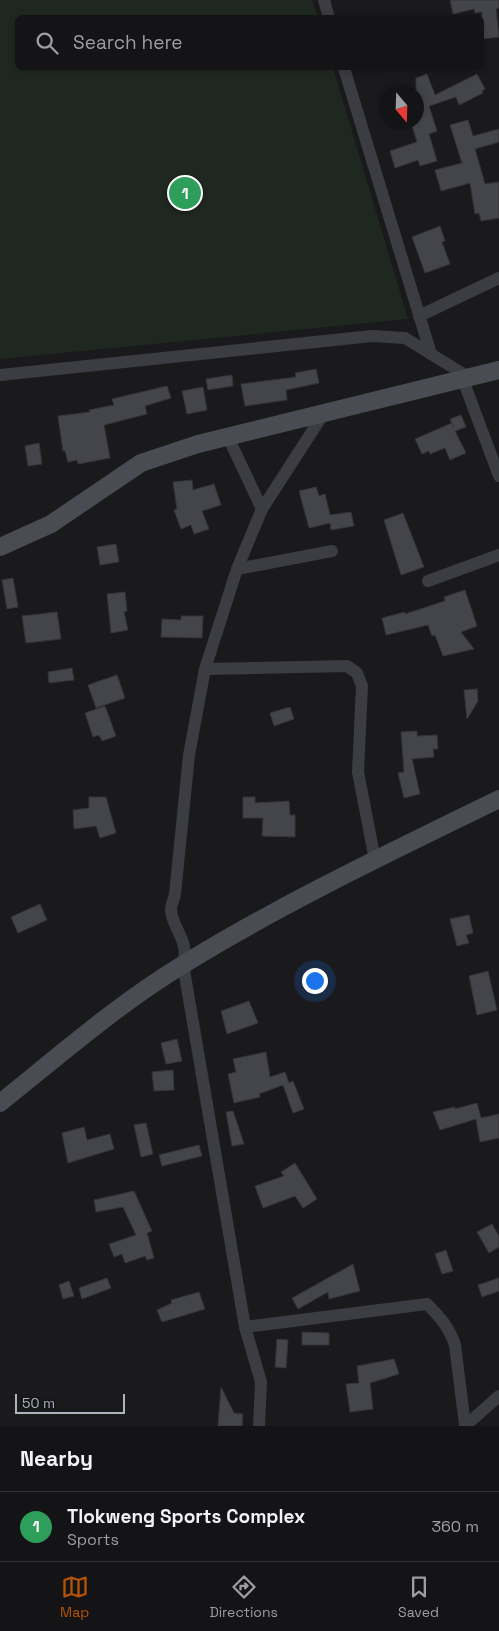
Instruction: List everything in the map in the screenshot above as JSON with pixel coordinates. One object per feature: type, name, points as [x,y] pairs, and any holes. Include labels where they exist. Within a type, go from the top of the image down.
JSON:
[{"type":"street","points":[[324,0],[328,15]]},
{"type":"street","points":[[345,70],[431,354]]},
{"type":"street","points":[[420,316],[499,278]]},
{"type":"street","points":[[0,375],[372,336],[405,338],[466,379],[499,476]]},
{"type":"street","points":[[0,547],[52,524],[142,463],[228,436],[499,370]]},
{"type":"street","points":[[259,1426],[261,1382],[245,1327],[184,964],[185,944],[171,909],[175,894],[189,755],[206,669],[237,569],[262,509],[324,413]]},
{"type":"street","points":[[228,436],[262,509]]},
{"type":"street","points":[[237,569],[332,551]]},
{"type":"street","points":[[428,581],[499,555]]},
{"type":"street","points":[[206,669],[347,666],[357,673],[362,686],[358,772],[375,860]]},
{"type":"street","points":[[0,1103],[105,1017],[184,964],[375,860],[499,799]]},
{"type":"street","points":[[245,1327],[427,1304],[444,1320],[453,1338],[465,1426]]},
{"type":"street","points":[[465,1426],[499,1396]]},
{"type":"shaded area","points":[[0,0],[312,0],[317,15],[15,15],[15,70],[334,70],[408,319],[0,359]]},
{"type":"building","points":[[450,0],[499,0],[499,8],[496,9],[499,37],[484,39],[484,15],[482,15],[482,12],[475,13],[474,9],[453,14]]},
{"type":"building","points":[[427,74],[435,95],[477,74],[485,89],[482,91],[483,93],[459,105],[456,97],[429,106],[437,131],[429,134],[437,161],[420,166],[418,160],[395,168],[390,151],[417,142],[413,130],[424,130],[424,85],[416,85],[416,78]]},
{"type":"building","points":[[468,120],[473,136],[499,129],[499,142],[475,149],[485,184],[499,182],[499,218],[481,221],[479,213],[475,214],[470,183],[441,191],[435,170],[462,163],[450,125]]},
{"type":"building","points":[[440,226],[445,241],[442,242],[450,264],[425,273],[412,237]]},
{"type":"building","points":[[316,369],[319,383],[286,390],[287,400],[245,406],[241,384],[296,377],[295,373]]},
{"type":"building","points":[[232,375],[233,386],[208,390],[206,379]]},
{"type":"building","points":[[167,386],[171,398],[145,406],[147,414],[104,425],[110,458],[78,464],[77,460],[68,462],[65,451],[63,451],[58,416],[90,412],[89,410],[114,405],[112,399]]},
{"type":"building","points":[[203,387],[207,410],[187,414],[182,391]]},
{"type":"building","points":[[461,415],[466,427],[455,431],[466,453],[450,460],[445,448],[430,454],[429,451],[422,454],[415,439],[452,423],[450,419]]},
{"type":"building","points":[[39,443],[42,464],[28,466],[25,446]]},
{"type":"building","points":[[192,480],[193,490],[214,484],[221,505],[202,511],[209,529],[194,534],[191,525],[181,529],[174,510],[177,509],[173,482]]},
{"type":"building","points":[[316,487],[319,496],[325,494],[330,515],[351,512],[354,526],[331,530],[330,523],[309,528],[299,491]]},
{"type":"building","points":[[403,513],[424,567],[401,575],[384,520]]},
{"type":"building","points":[[116,544],[119,562],[100,565],[97,547]]},
{"type":"building","points":[[13,578],[18,607],[7,609],[2,580]]},
{"type":"building","points":[[465,590],[477,626],[461,632],[474,649],[443,656],[435,635],[432,636],[428,625],[386,635],[382,618],[405,612],[405,614],[445,601],[444,597]]},
{"type":"building","points":[[125,592],[127,611],[124,612],[128,630],[111,633],[107,594]]},
{"type":"building","points":[[57,612],[61,639],[26,643],[22,616]]},
{"type":"building","points":[[181,616],[203,616],[202,638],[161,637],[162,619],[181,620]]},
{"type":"building","points":[[72,668],[74,680],[49,683],[48,672]]},
{"type":"building","points":[[117,675],[125,698],[96,708],[88,685]]},
{"type":"building","points":[[477,689],[478,701],[467,719],[464,690]]},
{"type":"building","points":[[105,706],[116,736],[102,741],[99,735],[93,737],[85,713]]},
{"type":"building","points":[[290,707],[294,719],[274,726],[270,713]]},
{"type":"building","points":[[417,731],[417,736],[437,735],[438,749],[433,749],[434,757],[412,759],[420,794],[404,798],[398,773],[404,772],[401,732]]},
{"type":"building","points":[[89,797],[106,797],[116,833],[100,838],[96,826],[74,829],[73,810],[89,808]]},
{"type":"building","points":[[243,797],[255,797],[255,803],[289,801],[290,815],[295,815],[295,837],[262,836],[263,818],[243,818]]},
{"type":"building","points":[[40,904],[47,920],[18,933],[11,917]]},
{"type":"building","points":[[469,915],[473,933],[466,935],[469,943],[457,946],[450,919]]},
{"type":"building","points":[[488,971],[497,1010],[477,1015],[469,976]]},
{"type":"building","points":[[249,1001],[258,1023],[227,1034],[221,1011]]},
{"type":"building","points":[[177,1039],[182,1061],[166,1064],[161,1043]]},
{"type":"building","points":[[266,1052],[270,1077],[285,1072],[289,1083],[293,1081],[304,1109],[293,1113],[283,1085],[259,1094],[260,1097],[234,1103],[228,1074],[236,1072],[233,1059]]},
{"type":"building","points":[[173,1070],[174,1090],[154,1091],[152,1072]]},
{"type":"building","points":[[477,1103],[481,1118],[499,1114],[499,1138],[480,1142],[476,1119],[440,1130],[433,1112]]},
{"type":"building","points":[[233,1111],[244,1144],[232,1146],[226,1112]]},
{"type":"building","points":[[146,1123],[153,1154],[141,1157],[134,1125]]},
{"type":"building","points":[[84,1127],[87,1140],[110,1134],[114,1149],[68,1163],[62,1133]]},
{"type":"building","points":[[199,1145],[202,1156],[162,1166],[159,1155]]},
{"type":"building","points":[[295,1163],[317,1199],[303,1208],[295,1196],[263,1208],[255,1186],[284,1176],[281,1172]]},
{"type":"building","points":[[134,1191],[152,1231],[147,1233],[154,1258],[147,1260],[145,1256],[125,1263],[122,1254],[114,1257],[109,1244],[136,1235],[123,1207],[96,1212],[94,1200]]},
{"type":"building","points":[[492,1224],[499,1236],[499,1247],[489,1253],[477,1232]]},
{"type":"building","points":[[446,1250],[453,1271],[442,1274],[435,1254]]},
{"type":"building","points":[[353,1264],[360,1291],[329,1299],[328,1292],[298,1309],[292,1298]]},
{"type":"building","points":[[107,1278],[111,1288],[82,1299],[79,1288]]},
{"type":"building","points":[[499,1278],[499,1291],[482,1297],[478,1285]]},
{"type":"building","points":[[69,1281],[74,1296],[63,1299],[59,1285]]},
{"type":"building","points":[[199,1292],[205,1309],[162,1322],[157,1310],[172,1303],[171,1300]]},
{"type":"building","points":[[302,1332],[329,1333],[329,1345],[302,1345]]},
{"type":"building","points":[[277,1339],[288,1340],[286,1368],[275,1367]]},
{"type":"building","points":[[394,1359],[399,1374],[370,1383],[373,1409],[350,1412],[346,1384],[359,1383],[357,1366]]},
{"type":"building","points":[[221,1387],[234,1413],[243,1414],[242,1426],[218,1426]]},
{"type":"place","name":"Tlokweng Sports Complex","points":[[185,193]]}]
